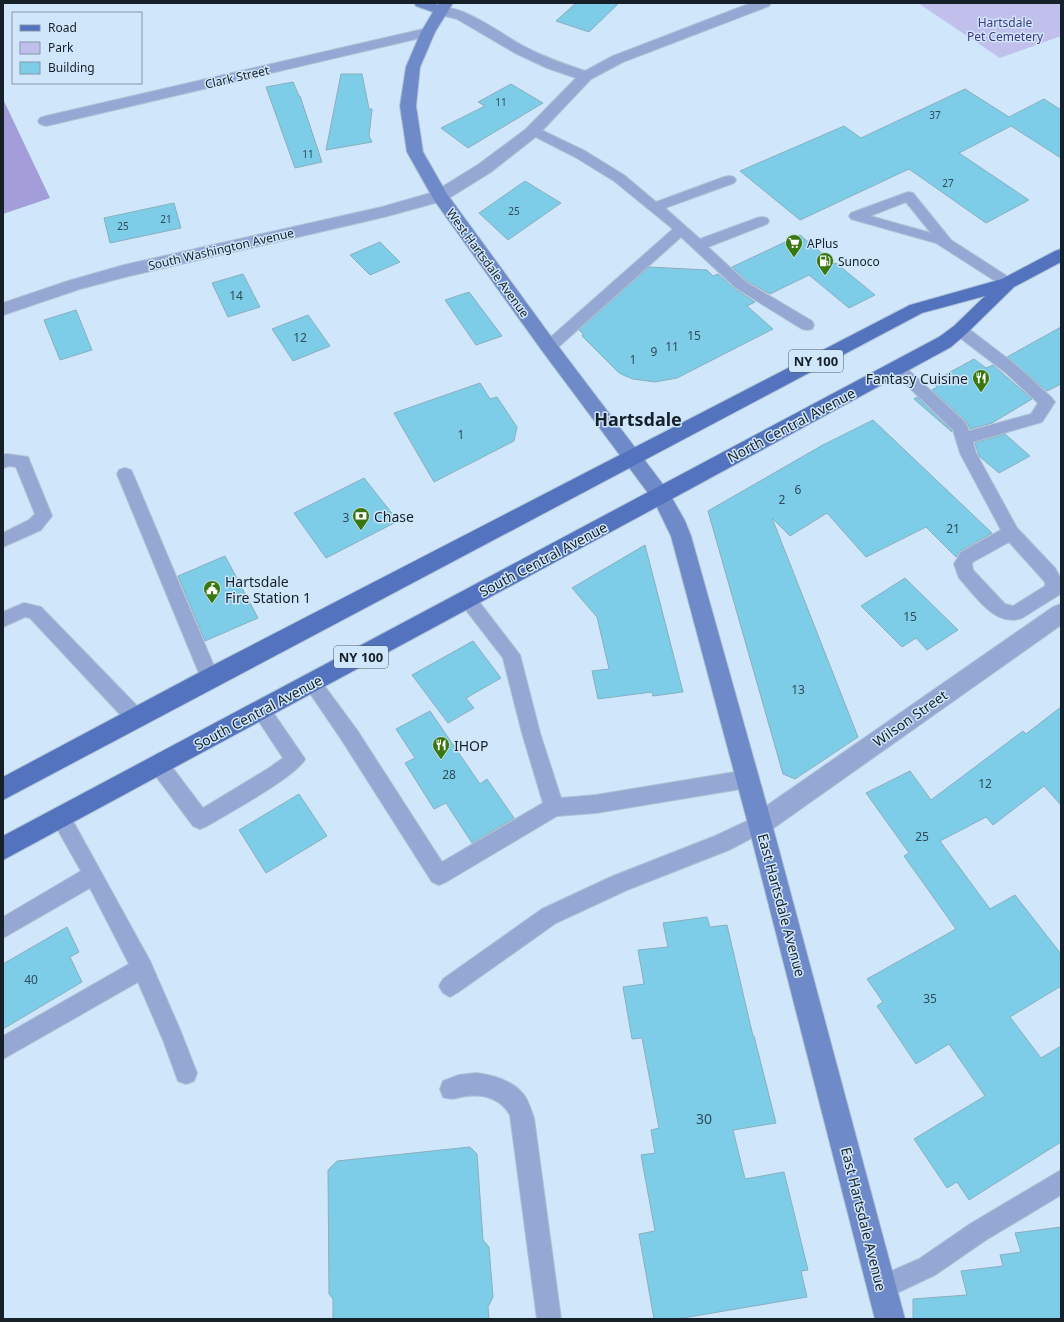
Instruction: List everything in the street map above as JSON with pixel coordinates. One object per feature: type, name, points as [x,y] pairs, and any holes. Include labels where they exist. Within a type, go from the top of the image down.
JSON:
[{"type":"main road","points":[[421,3],[424,6],[444,7]]},
{"type":"main road","name":"West Hartsdale Avenue","points":[[444,7],[428,32],[413,67],[408,106],[415,152],[440,196],[549,348],[633,457],[661,496]]},
{"type":"main road","name":"NY 100","points":[[3,789],[210,678],[916,308],[1008,283],[1061,255]]},
{"type":"main road","name":"North Central Avenue","points":[[661,496],[945,342],[960,330],[1008,283]]},
{"type":"main road","name":"South Central Avenue","points":[[3,849],[661,496]]},
{"type":"main road","name":"East Hartsdale Avenue","points":[[661,496],[682,536],[760,824],[890,1319]]},
{"type":"street","name":"South Washington Avenue","points":[[3,309],[74,285],[124,271],[384,212],[440,196],[485,168],[533,130],[586,76],[618,59],[764,3]]},
{"type":"street","points":[[444,7],[539,59],[586,76]]},
{"type":"street","name":"Clark Street","points":[[46,121],[428,32]]},
{"type":"street","name":"Wilson Street","points":[[760,824],[1060,614]]},
{"type":"lane","points":[[533,130],[580,154],[619,178],[700,245],[741,285],[807,325]]},
{"type":"lane","points":[[655,207],[729,180]]},
{"type":"lane","points":[[943,242],[944,239],[908,196],[856,216],[941,240],[943,242],[1008,283]]},
{"type":"lane","points":[[700,245],[762,221]]},
{"type":"lane","points":[[549,348],[681,230]]},
{"type":"lane","points":[[960,330],[1011,369],[1047,402],[1036,418],[963,439]]},
{"type":"lane","points":[[897,368],[960,427],[968,453],[1011,533],[1049,573],[1054,582],[1052,590],[1016,613],[1007,613],[999,608],[965,573],[963,564],[967,556],[1011,533]]},
{"type":"lane","points":[[3,462],[7,460],[22,461],[44,516],[35,525],[3,540]]},
{"type":"lane","points":[[125,474],[210,678]]},
{"type":"lane","points":[[468,600],[511,656],[531,733],[554,806]]},
{"type":"lane","points":[[3,620],[24,610],[35,612],[136,718]]},
{"type":"lane","points":[[312,683],[350,736],[439,875],[554,806],[596,804],[747,779]]},
{"type":"lane","points":[[159,765],[200,820],[276,774],[296,759],[286,748],[261,711]]},
{"type":"lane","points":[[61,818],[94,875],[143,968],[173,1036],[186,1073]]},
{"type":"lane","points":[[450,986],[549,916],[620,883],[722,843],[760,824]]},
{"type":"lane","points":[[3,928],[94,875]]},
{"type":"lane","points":[[3,1048],[143,968]]},
{"type":"lane","points":[[451,1088],[462,1084],[483,1085],[500,1090],[516,1102],[523,1118],[549,1319]]},
{"type":"lane","points":[[882,1288],[927,1267],[978,1232],[1022,1207],[1061,1182]]},
{"type":"green space","name":"Hartsdale Pet Cemetery","points":[[918,3],[1061,3],[1061,36],[1000,58]]},
{"type":"shaded area","points":[[3,99],[50,198],[3,214]]},
{"type":"building","points":[[576,3],[619,3],[589,32],[556,21]]},
{"type":"building","points":[[341,74],[362,74],[369,109],[372,109],[369,136],[372,142],[326,150]]},
{"type":"building","points":[[293,82],[300,96],[322,162],[295,168],[266,87]]},
{"type":"building","points":[[511,84],[543,103],[468,148],[441,128],[485,106],[478,102]]},
{"type":"building","points":[[965,89],[1009,117],[1044,99],[1061,110],[1061,158],[1011,126],[959,153],[1029,200],[986,223],[909,169],[800,220],[740,171],[844,126],[861,138]]},
{"type":"building","points":[[525,181],[561,203],[508,240],[479,213]]},
{"type":"building","points":[[174,203],[181,228],[110,243],[104,218]]},
{"type":"building","points":[[800,235],[875,295],[849,308],[809,275],[770,294],[747,281],[732,267]]},
{"type":"building","points":[[380,242],[400,262],[370,275],[350,255]]},
{"type":"building","points":[[649,267],[707,270],[713,276],[718,274],[735,289],[755,302],[747,306],[773,329],[677,378],[655,382],[633,379],[623,375],[618,372],[582,336],[583,334],[579,330]]},
{"type":"building","points":[[243,274],[260,307],[228,317],[212,283]]},
{"type":"building","points":[[469,292],[502,336],[476,345],[445,300]]},
{"type":"building","points":[[76,310],[92,350],[60,360],[44,320]]},
{"type":"building","points":[[308,315],[330,346],[293,361],[272,329]]},
{"type":"building","points":[[1061,327],[1061,384],[1047,391],[1007,357]]},
{"type":"building","points":[[974,359],[986,368],[993,365],[1032,399],[992,423],[970,429],[967,422],[932,390],[937,387],[932,382]]},
{"type":"building","points":[[480,383],[490,399],[497,397],[517,427],[514,441],[434,482],[394,413]]},
{"type":"building","points":[[917,397],[952,431],[952,432],[914,399]]},
{"type":"building","points":[[873,420],[992,533],[960,551],[956,557],[926,527],[866,557],[827,513],[790,536],[772,518],[858,737],[795,779],[783,774],[708,511],[821,446]]},
{"type":"building","points":[[1005,434],[1030,456],[999,473],[979,456],[975,443]]},
{"type":"building","points":[[364,478],[398,521],[326,558],[294,513]]},
{"type":"building","points":[[645,545],[683,692],[653,696],[652,692],[598,699],[592,671],[609,669],[597,617],[572,588]]},
{"type":"building","points":[[225,556],[258,618],[205,641],[178,576]]},
{"type":"building","points":[[905,578],[958,630],[927,650],[916,638],[902,647],[861,606]]},
{"type":"building","points":[[473,641],[501,678],[466,698],[474,708],[448,723],[412,675]]},
{"type":"building","points":[[1061,707],[1061,805],[1044,786],[993,825],[986,817],[940,841],[990,909],[1015,895],[1061,954],[1061,986],[1010,1017],[1041,1058],[1061,1046],[1061,1142],[969,1200],[957,1182],[947,1188],[914,1139],[985,1096],[949,1044],[916,1064],[877,1006],[883,1002],[867,979],[956,929],[904,856],[909,853],[866,793],[910,771],[931,800],[1023,731],[1026,734]]},
{"type":"building","points":[[430,711],[480,784],[487,779],[514,818],[472,843],[446,803],[434,809],[405,763],[415,758],[396,729]]},
{"type":"building","points":[[299,794],[327,836],[266,873],[239,830]]},
{"type":"building","points":[[707,917],[710,927],[727,925],[753,1036],[776,1123],[733,1130],[745,1179],[784,1172],[808,1270],[801,1271],[807,1297],[677,1319],[654,1319],[639,1234],[655,1231],[641,1155],[655,1153],[651,1130],[659,1128],[642,1038],[632,1039],[623,987],[644,984],[638,950],[668,947],[663,923]]},
{"type":"building","points":[[67,927],[79,952],[70,957],[82,982],[3,1029],[3,964]]},
{"type":"building","points":[[470,1147],[477,1154],[483,1240],[489,1247],[493,1297],[488,1307],[489,1319],[333,1319],[333,1299],[329,1294],[328,1170],[337,1161]]},
{"type":"building","points":[[1061,1227],[1061,1319],[913,1319],[913,1299],[967,1295],[961,1271],[1003,1266],[1000,1255],[1021,1252],[1015,1233]]},
{"type":"place","name":"APlus","points":[[794,258]]},
{"type":"place","name":"Sunoco","points":[[825,276]]},
{"type":"place","name":"Fantasy Cuisine","points":[[981,393]]},
{"type":"place","name":"Chase","points":[[361,531]]},
{"type":"place","name":"Hartsdale Fire Station 1","points":[[212,604]]},
{"type":"place","name":"IHOP","points":[[441,760]]},
{"type":"district","name":"Hartsdale","points":[[638,419]]}]
